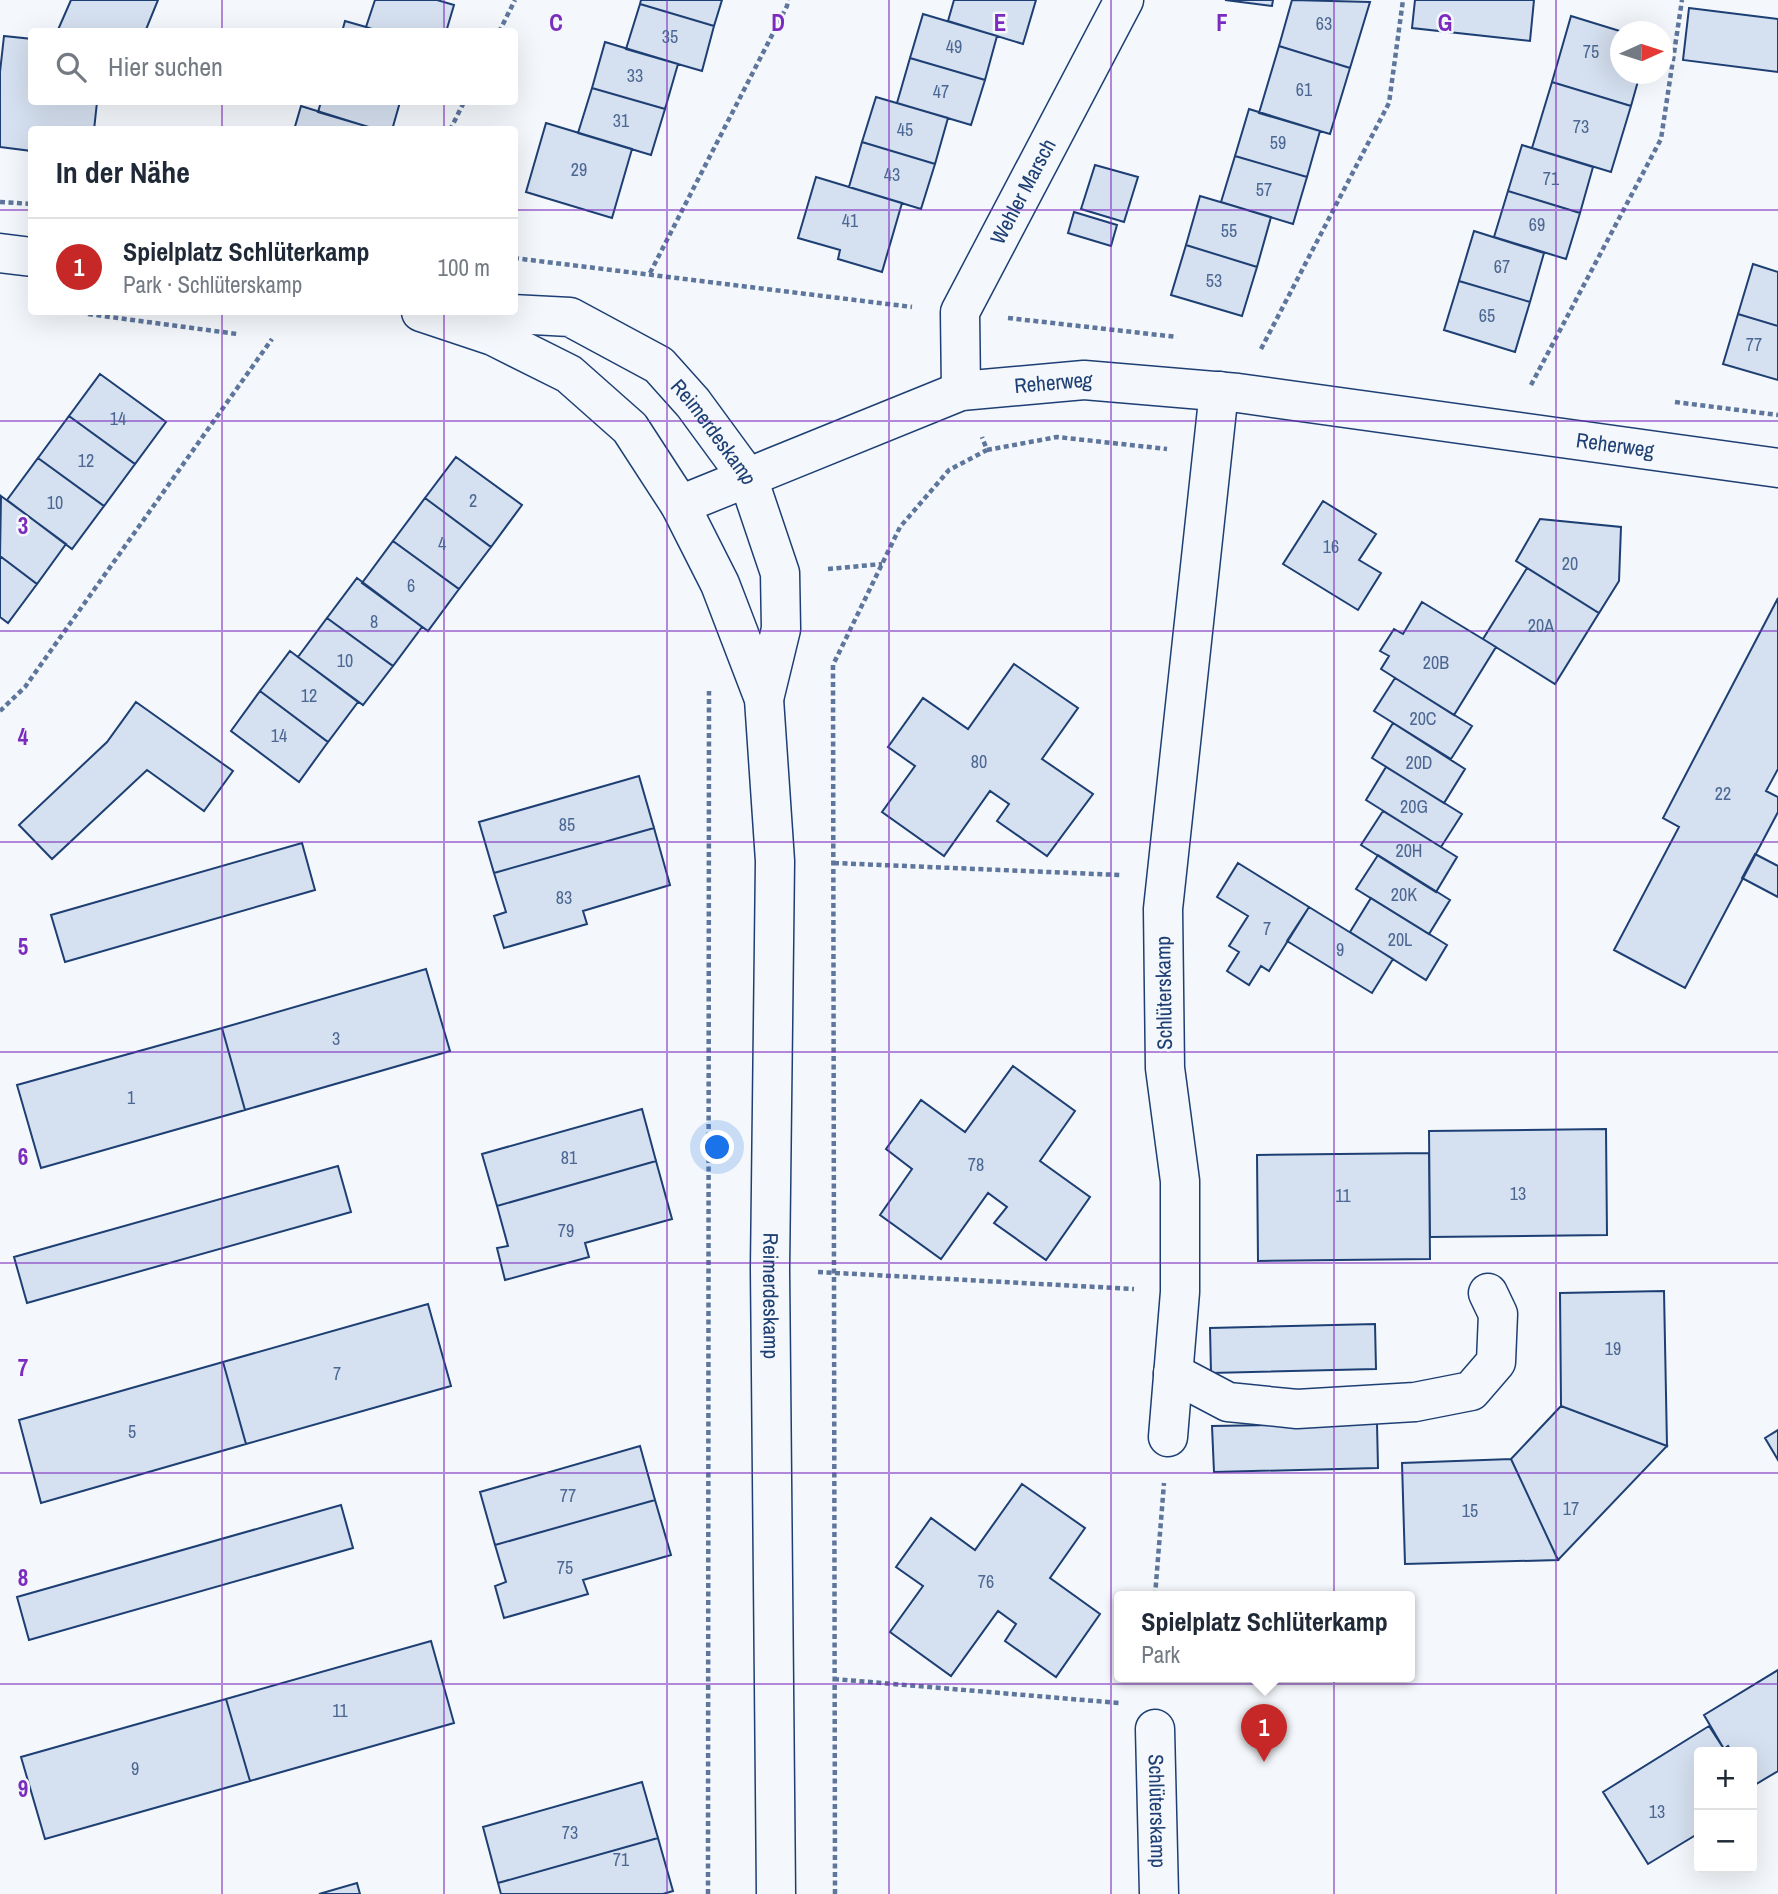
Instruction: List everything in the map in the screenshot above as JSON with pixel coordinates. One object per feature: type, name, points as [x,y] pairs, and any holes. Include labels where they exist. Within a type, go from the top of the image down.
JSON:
[{"type":"street","name":"Wehler Marsch","points":[[961,391],[960,313],[1124,0]]},
{"type":"street","points":[[0,253],[28,256]]},
{"type":"street","name":"Reimerdeskamp","points":[[518,314],[570,317],[659,365],[694,403],[748,478],[780,573],[781,629],[764,699]]},
{"type":"street","points":[[430,315],[493,336],[569,374],[630,428],[680,505]]},
{"type":"street","name":"Reherweg","points":[[680,505],[961,391],[1084,380],[1228,392],[1778,468]]},
{"type":"street","name":"Schlüterskamp","points":[[1168,1437],[1180,1292],[1180,1181],[1165,1068],[1163,909],[1211,454],[1228,392]]},
{"type":"street","name":"Reimerdeskamp","points":[[680,505],[720,584],[764,699],[775,861],[770,1269],[776,1894]]},
{"type":"street","points":[[1173,1373],[1228,1402],[1297,1409],[1415,1402],[1471,1391],[1496,1362],[1498,1314],[1488,1293]]},
{"type":"street","name":"Schlüterskamp","points":[[1155,1729],[1159,1894]]},
{"type":"path","points":[[501,28],[514,0]]},
{"type":"path","points":[[650,274],[788,0]]},
{"type":"path","points":[[1228,392],[1389,103],[1403,0]]},
{"type":"path","points":[[1508,429],[1661,139],[1682,0]]},
{"type":"path","points":[[452,126],[462,105]]},
{"type":"path","points":[[0,202],[28,204]]},
{"type":"path","points":[[95,315],[237,334]]},
{"type":"path","points":[[0,710],[25,687],[272,339]]},
{"type":"path","points":[[961,391],[987,450]]},
{"type":"path","points":[[835,1894],[833,665],[900,527],[949,470],[987,450],[1057,437],[1211,454]]},
{"type":"path","points":[[780,573],[882,564]]},
{"type":"path","points":[[708,1894],[709,689]]},
{"type":"path","points":[[834,863],[1167,877]]},
{"type":"path","points":[[770,1269],[1180,1292]]},
{"type":"path","points":[[1155,1591],[1168,1437]]},
{"type":"path","points":[[834,1679],[1127,1704]]},
{"type":"building","points":[[71,0],[158,0],[147,28],[59,28]]},
{"type":"building","points":[[375,0],[437,0],[454,5],[447,28],[366,27]]},
{"type":"building","points":[[641,0],[722,0],[714,26],[640,4]]},
{"type":"building","points":[[954,0],[1036,0],[1023,44],[948,21]]},
{"type":"building","points":[[1225,0],[1273,0],[1272,6]]},
{"type":"building","points":[[1292,0],[1370,2],[1350,68],[1279,46]]},
{"type":"building","points":[[1415,0],[1534,0],[1530,41],[1412,28]]},
{"type":"building","points":[[640,4],[714,26],[702,71],[626,49]]},
{"type":"building","points":[[1689,8],[1778,19],[1778,72],[1683,60]]},
{"type":"building","points":[[923,14],[997,36],[985,80],[910,58]]},
{"type":"building","points":[[1571,16],[1610,28],[1610,84],[1637,84],[1631,106],[1552,82]]},
{"type":"building","points":[[345,21],[369,28],[343,28]]},
{"type":"building","points":[[4,36],[28,39],[28,105],[97,105],[94,126],[28,126],[28,150],[0,147],[0,72]]},
{"type":"building","points":[[605,42],[678,64],[665,109],[592,88]]},
{"type":"building","points":[[1279,46],[1350,68],[1330,134],[1259,113]]},
{"type":"building","points":[[910,58],[985,80],[971,125],[897,103]]},
{"type":"building","points":[[1552,82],[1631,106],[1611,172],[1532,148]]},
{"type":"building","points":[[592,88],[665,109],[651,155],[578,133]]},
{"type":"building","points":[[876,97],[948,118],[935,164],[862,142]]},
{"type":"building","points":[[320,105],[399,105],[393,126],[365,126],[318,112]]},
{"type":"building","points":[[301,106],[366,126],[295,126]]},
{"type":"building","points":[[1249,109],[1320,131],[1307,177],[1235,156]]},
{"type":"building","points":[[546,123],[632,149],[612,218],[526,192]]},
{"type":"building","points":[[862,142],[935,164],[921,209],[849,187]]},
{"type":"building","points":[[1522,145],[1593,167],[1580,213],[1508,191]]},
{"type":"building","points":[[1235,156],[1307,177],[1293,224],[1221,202]]},
{"type":"building","points":[[1095,165],[1138,177],[1124,222],[1081,209]]},
{"type":"building","points":[[816,177],[902,203],[882,272],[838,259],[840,250],[798,238]]},
{"type":"building","points":[[1508,191],[1580,213],[1566,259],[1494,237]]},
{"type":"building","points":[[1200,196],[1271,217],[1257,267],[1186,245]]},
{"type":"building","points":[[1074,212],[1117,225],[1111,246],[1068,233]]},
{"type":"building","points":[[1474,231],[1544,253],[1530,302],[1459,281]]},
{"type":"building","points":[[1186,245],[1257,267],[1242,316],[1171,295]]},
{"type":"building","points":[[1753,264],[1778,272],[1778,326],[1738,314]]},
{"type":"building","points":[[1459,281],[1530,302],[1515,352],[1444,330]]},
{"type":"building","points":[[1738,314],[1778,326],[1778,380],[1723,364]]},
{"type":"building","points":[[100,374],[166,422],[135,464],[69,416]]},
{"type":"building","points":[[69,416],[135,464],[104,506],[38,458]]},
{"type":"building","points":[[456,457],[522,505],[491,547],[425,498]]},
{"type":"building","points":[[38,458],[104,506],[72,549],[7,500]]},
{"type":"building","points":[[1,496],[66,544],[37,584],[0,556]]},
{"type":"building","points":[[425,498],[491,547],[459,589],[393,541]]},
{"type":"building","points":[[1323,501],[1376,534],[1359,560],[1381,573],[1358,610],[1283,564]]},
{"type":"building","points":[[1540,519],[1621,527],[1619,581],[1599,613],[1516,561]]},
{"type":"building","points":[[393,541],[459,589],[428,631],[362,583]]},
{"type":"building","points":[[0,556],[37,584],[8,623],[0,617]]},
{"type":"building","points":[[1527,568],[1599,613],[1555,684],[1483,639]]},
{"type":"building","points":[[357,578],[422,627],[393,666],[327,618]]},
{"type":"building","points":[[1778,598],[1778,769],[1766,791],[1778,797],[1778,812],[1685,988],[1614,950],[1679,827],[1663,818]]},
{"type":"building","points":[[1422,602],[1496,647],[1454,715],[1381,669],[1389,656],[1380,651],[1394,629],[1403,634]]},
{"type":"building","points":[[327,618],[393,666],[363,705],[298,657]]},
{"type":"building","points":[[290,651],[358,702],[328,742],[260,691]]},
{"type":"building","points":[[1014,664],[1078,708],[1042,759],[1093,794],[1047,856],[997,821],[1009,804],[990,791],[944,856],[882,812],[915,766],[888,747],[923,698],[968,729]]},
{"type":"building","points":[[1395,678],[1472,726],[1451,759],[1374,711]]},
{"type":"building","points":[[260,691],[328,742],[299,782],[231,731]]},
{"type":"building","points":[[136,702],[233,771],[204,811],[147,770],[52,859],[19,825],[107,742]]},
{"type":"building","points":[[1393,723],[1465,769],[1444,803],[1372,758]]},
{"type":"building","points":[[1386,767],[1462,814],[1441,847],[1366,800]]},
{"type":"building","points":[[639,776],[654,828],[494,873],[479,822]]},
{"type":"building","points":[[1383,811],[1457,857],[1436,892],[1361,845]]},
{"type":"building","points":[[654,828],[670,885],[583,911],[587,924],[504,948],[494,916],[506,912],[494,873]]},
{"type":"building","points":[[302,843],[315,890],[65,962],[51,915]]},
{"type":"building","points":[[1755,854],[1778,866],[1778,897],[1742,878]]},
{"type":"building","points":[[1378,855],[1450,900],[1429,934],[1356,889]]},
{"type":"building","points":[[1238,863],[1309,907],[1269,971],[1261,966],[1249,985],[1227,971],[1239,952],[1229,946],[1248,916],[1217,897]]},
{"type":"building","points":[[1371,898],[1447,945],[1426,980],[1350,932]]},
{"type":"building","points":[[1309,907],[1393,959],[1372,993],[1287,941]]},
{"type":"building","points":[[426,969],[450,1051],[245,1110],[222,1028]]},
{"type":"building","points":[[222,1028],[245,1110],[41,1168],[17,1085]]},
{"type":"building","points":[[1013,1066],[1075,1111],[1040,1161],[1090,1197],[1046,1260],[994,1223],[1007,1207],[988,1193],[941,1259],[880,1215],[912,1169],[886,1149],[921,1100],[965,1132]]},
{"type":"building","points":[[642,1109],[656,1161],[497,1206],[482,1154]]},
{"type":"building","points":[[1606,1129],[1607,1235],[1430,1237],[1429,1131]]},
{"type":"building","points":[[1429,1153],[1430,1259],[1258,1261],[1257,1155]]},
{"type":"building","points":[[656,1161],[672,1219],[585,1243],[589,1257],[505,1280],[497,1248],[508,1246],[497,1206]]},
{"type":"building","points":[[338,1166],[351,1212],[27,1303],[14,1257]]},
{"type":"building","points":[[1664,1291],[1667,1446],[1561,1406],[1560,1293]]},
{"type":"building","points":[[428,1304],[451,1386],[246,1444],[223,1362]]},
{"type":"building","points":[[1375,1324],[1376,1369],[1211,1373],[1210,1328]]},
{"type":"building","points":[[223,1362],[246,1444],[41,1503],[19,1420]]},
{"type":"building","points":[[1561,1406],[1667,1446],[1558,1560],[1511,1459]]},
{"type":"building","points":[[1377,1423],[1378,1468],[1214,1472],[1212,1426]]},
{"type":"building","points":[[1778,1430],[1778,1460],[1765,1438]]},
{"type":"building","points":[[640,1446],[655,1500],[495,1545],[480,1492]]},
{"type":"building","points":[[1511,1459],[1558,1560],[1405,1564],[1402,1463]]},
{"type":"building","points":[[1022,1484],[1085,1528],[1050,1578],[1100,1614],[1056,1677],[1005,1641],[1016,1624],[998,1611],[951,1676],[890,1632],[923,1586],[896,1567],[931,1518],[975,1550]]},
{"type":"building","points":[[655,1500],[671,1555],[583,1580],[588,1594],[504,1618],[495,1586],[506,1582],[495,1545]]},
{"type":"building","points":[[341,1505],[353,1548],[29,1640],[17,1597]]},
{"type":"building","points":[[431,1641],[454,1723],[250,1781],[226,1699]]},
{"type":"building","points":[[1778,1670],[1778,1771],[1757,1784],[1757,1747],[1723,1747],[1704,1715]]},
{"type":"building","points":[[226,1699],[250,1781],[45,1839],[21,1757]]},
{"type":"building","points":[[1709,1726],[1723,1747],[1694,1747],[1694,1836],[1648,1864],[1603,1792]]},
{"type":"building","points":[[642,1782],[658,1838],[498,1883],[483,1827]]},
{"type":"building","points":[[658,1838],[673,1891],[663,1894],[501,1894],[498,1883]]},
{"type":"building","points":[[357,1883],[360,1894],[319,1894]]},
{"type":"place","name":"Spielplatz Schlüterkamp","points":[[1264,1762]]}]
